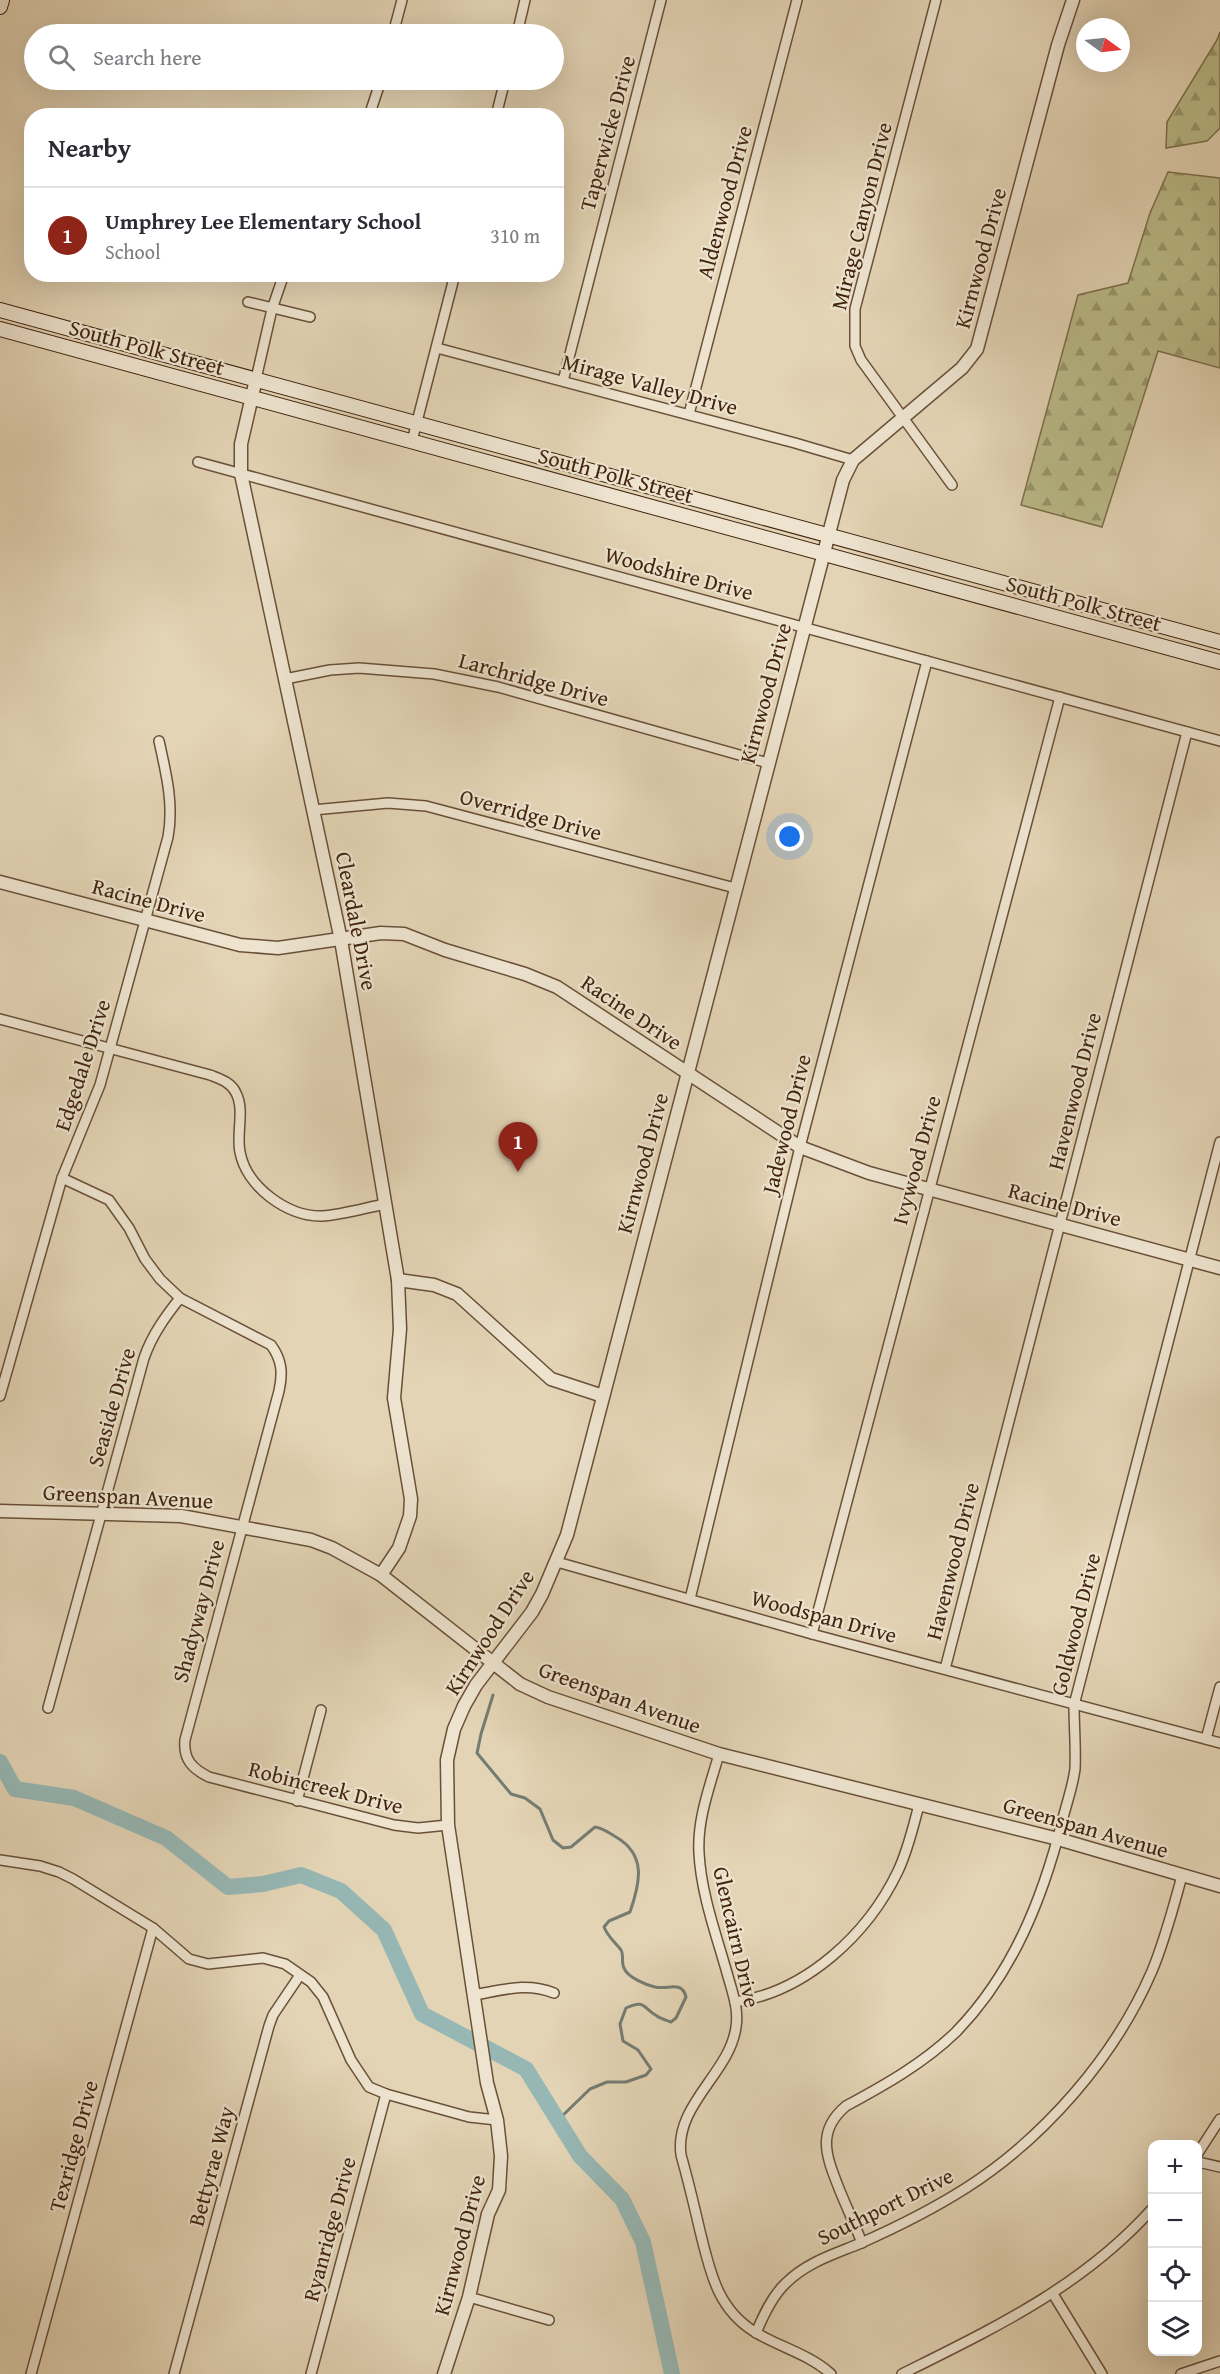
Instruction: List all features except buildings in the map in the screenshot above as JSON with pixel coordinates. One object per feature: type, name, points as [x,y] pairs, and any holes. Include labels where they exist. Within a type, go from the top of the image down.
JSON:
[{"type":"main road","points":[[0,7],[2,0]]},
{"type":"main road","name":"South Polk Street","points":[[0,310],[1220,642]]},
{"type":"main road","name":"South Polk Street","points":[[0,329],[1220,662]]},
{"type":"main road","points":[[114,360],[118,342]]},
{"type":"main road","points":[[1058,617],[1064,600]]},
{"type":"street","points":[[396,24],[402,0]]},
{"type":"street","points":[[519,24],[525,0]]},
{"type":"street","name":"Taperwicke Drive","points":[[562,381],[661,0]]},
{"type":"street","name":"Aldenwood Drive","points":[[688,414],[797,0]]},
{"type":"street","name":"Mirage Canyon Drive","points":[[936,0],[855,309],[855,346],[869,372],[952,485]]},
{"type":"street","name":"Kirnwood Drive","points":[[444,2374],[469,2297],[488,2214],[498,2190],[501,2156],[497,2120],[487,2083],[478,2027],[448,1825],[447,1760],[452,1737],[464,1706],[532,1612],[549,1582],[567,1535],[840,488],[853,460],[962,368],[977,349],[1058,45],[1073,0]]},
{"type":"street","points":[[372,108],[378,90]]},
{"type":"street","points":[[498,108],[502,90]]},
{"type":"street","name":"Cleardale Drive","points":[[281,282],[272,309],[241,444],[241,474],[341,940],[398,1280],[400,1329],[394,1398],[411,1499],[410,1516],[399,1548],[381,1575]]},
{"type":"street","points":[[412,441],[453,282]]},
{"type":"street","points":[[248,302],[310,317]]},
{"type":"street","name":"Mirage Valley Drive","points":[[437,348],[853,460]]},
{"type":"street","name":"Woodshire Drive","points":[[198,462],[1220,741]]},
{"type":"street","name":"Jadewood Drive","points":[[690,1599],[800,1147],[927,661]]},
{"type":"street","name":"Larchridge Drive","points":[[285,679],[330,670],[359,668],[434,674],[498,687],[768,763]]},
{"type":"street","name":"Ivywood Drive","points":[[812,1634],[1060,697]]},
{"type":"street","name":"Havenwood Drive","points":[[945,1669],[1187,732]]},
{"type":"street","name":"Edgedale Drive","points":[[0,1396],[62,1178],[100,1085],[111,1048],[170,824],[168,783],[159,741]]},
{"type":"street","name":"Overridge Drive","points":[[313,810],[388,803],[426,806],[735,888]]},
{"type":"street","name":"Racine Drive","points":[[0,882],[145,918],[215,940],[259,948],[296,946],[381,933],[404,934],[445,950],[542,980],[577,1000],[800,1147],[860,1171],[1220,1268]]},
{"type":"street","points":[[0,1019],[210,1075],[231,1085],[237,1094],[239,1106],[240,1151],[244,1166],[262,1191],[289,1208],[322,1216],[385,1204]]},
{"type":"street","name":"Goldwood Drive","points":[[862,2243],[827,2155],[826,2143],[831,2123],[846,2106],[917,2065],[955,2032],[980,2005],[1000,1979],[1043,1889],[1075,1771],[1074,1705],[1220,1142]]},
{"type":"street","name":"Shadyway Drive","points":[[62,1178],[109,1200],[160,1279],[180,1298],[260,1338],[271,1345],[280,1361],[281,1380],[185,1740],[186,1757],[197,1771]]},
{"type":"street","points":[[398,1280],[434,1285],[457,1294],[551,1379],[603,1396]]},
{"type":"street","name":"Seaside Drive","points":[[48,1708],[150,1341],[180,1298]]},
{"type":"street","name":"Greenspan Avenue","points":[[0,1511],[181,1516],[310,1540],[332,1548],[381,1575],[520,1683],[536,1692],[582,1710],[719,1754],[1058,1839],[1220,1886]]},
{"type":"street","name":"Woodspan Drive","points":[[557,1562],[812,1634],[1220,1743]]},
{"type":"street","points":[[1206,1739],[1220,1687]]},
{"type":"street","points":[[297,1801],[321,1710]]},
{"type":"street","name":"Glencairn Drive","points":[[719,1754],[699,1828],[699,1855],[704,1891],[735,2002],[737,2017],[733,2041],[698,2098],[682,2130],[680,2148],[711,2276],[717,2292],[735,2317],[756,2333],[812,2361],[831,2374]]},
{"type":"street","name":"Robincreek Drive","points":[[197,1771],[209,1778],[394,1825],[418,1828],[448,1825]]},
{"type":"street","points":[[735,2002],[763,1996],[793,1982],[838,1951],[857,1933],[874,1912],[898,1872],[907,1850],[919,1805]]},
{"type":"street","points":[[0,1860],[40,1866],[59,1872],[153,1928],[189,1959],[208,1964],[263,1958],[285,1965],[311,1982],[323,1997],[351,2060],[369,2086],[386,2094],[469,2117],[497,2120]]},
{"type":"street","name":"Southport Drive","points":[[756,2333],[779,2291],[798,2272],[932,2209],[1006,2159],[1056,2113],[1086,2078],[1110,2044],[1142,1991],[1167,1932],[1182,1876]]},
{"type":"street","name":"Texridge Drive","points":[[31,2374],[153,1928]]},
{"type":"street","name":"Bettyrae Way","points":[[174,2374],[269,2025],[300,1974]]},
{"type":"street","points":[[474,1995],[526,1986],[554,1993]]},
{"type":"street","name":"Ryanridge Drive","points":[[311,2374],[386,2094]]},
{"type":"street","points":[[1202,2146],[1220,2119]]},
{"type":"street","points":[[1202,2163],[1220,2167]]},
{"type":"street","points":[[902,2374],[1017,2317],[1053,2294],[1116,2245],[1148,2213]]},
{"type":"street","points":[[1053,2294],[1102,2374]]},
{"type":"street","points":[[469,2297],[549,2320]]},
{"type":"street","points":[[1181,2374],[1220,2361]]},
{"type":"green space","points":[[1220,32],[1220,128],[1207,141],[1166,148],[1167,122]]},
{"type":"green space","points":[[1168,172],[1220,178],[1220,368],[1158,351],[1102,527],[1021,505],[1078,295],[1128,283],[1150,213]]},
{"type":"waterway","points":[[493,1695],[477,1753],[511,1794],[525,1798],[540,1809],[553,1840],[563,1848],[571,1847],[595,1827],[616,1837],[633,1852],[637,1861],[638,1880],[630,1912],[609,1921],[604,1927],[621,1950],[623,1966],[629,1974],[655,1987],[678,1987],[686,1997],[676,2018],[671,2022],[652,2013],[641,2004],[626,2008],[620,2024],[623,2041],[638,2050],[651,2069],[646,2075],[626,2082],[607,2082],[590,2089],[558,2120]]},
{"type":"waterway","points":[[0,1762],[15,1789],[74,1798],[166,1838],[228,1887],[263,1884],[301,1875],[341,1891],[384,1930],[422,2014],[526,2069],[580,2156],[622,2199],[643,2242],[672,2374]]},
{"type":"place","name":"Umphrey Lee Elementary School","points":[[518,1172]]}]
